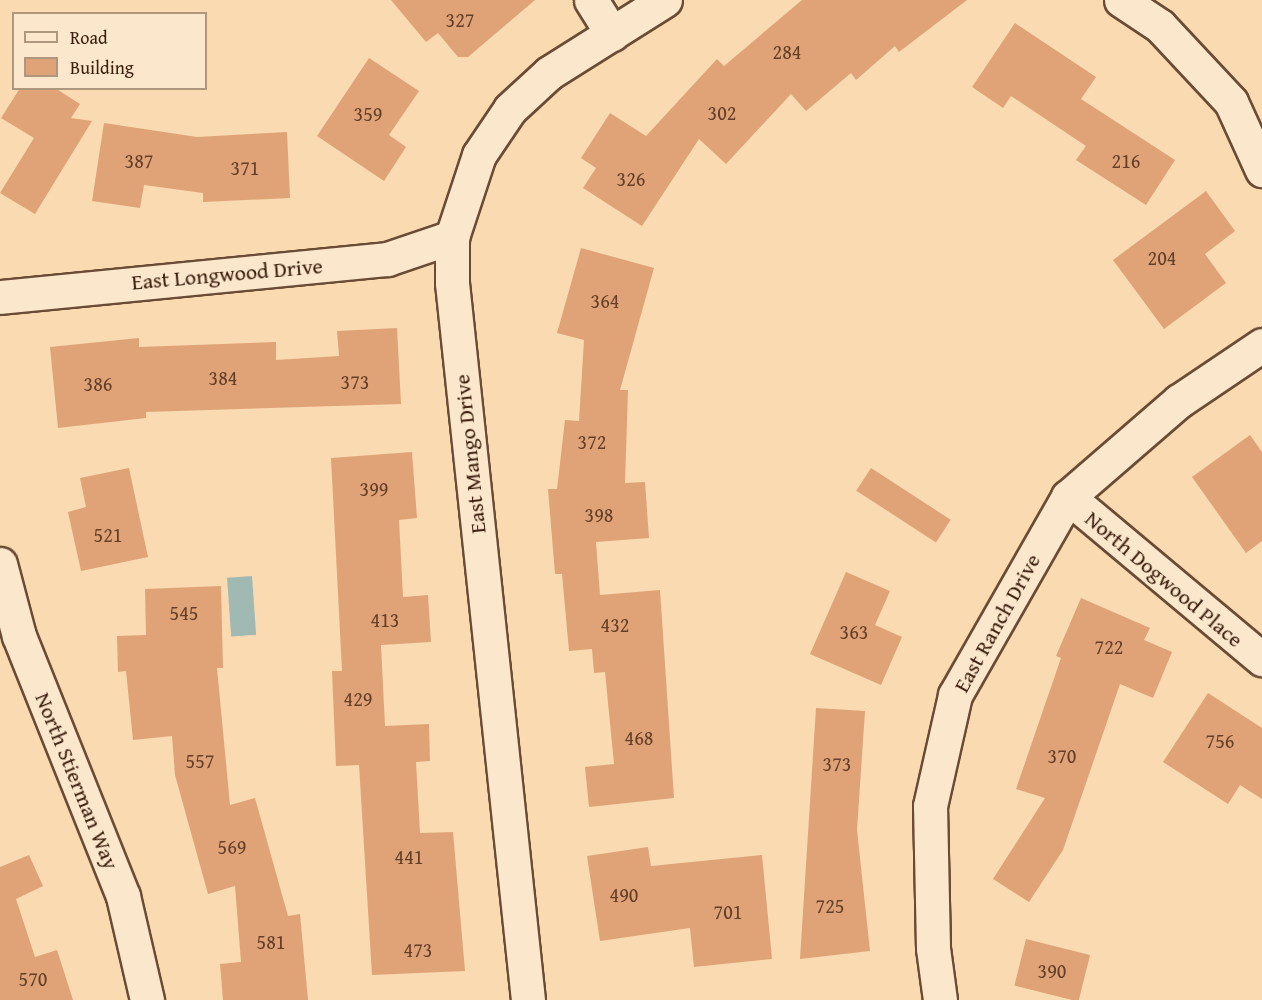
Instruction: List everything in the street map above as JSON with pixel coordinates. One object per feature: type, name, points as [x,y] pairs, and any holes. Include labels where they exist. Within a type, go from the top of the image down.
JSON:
[{"type":"street","points":[[591,0],[612,34]]},
{"type":"street","name":"East Mango Drive","points":[[528,1000],[452,283],[452,237],[479,155],[510,109],[549,74],[665,0]]},
{"type":"street","points":[[1121,0],[1160,26],[1231,102],[1262,170]]},
{"type":"street","name":"East Longwood Drive","points":[[0,297],[387,259],[452,237]]},
{"type":"street","name":"East Ranch Drive","points":[[940,1000],[933,948],[930,806],[955,695],[1068,497],[1179,401],[1262,345]]},
{"type":"street","name":"North Dogwood Place","points":[[1068,497],[1262,659]]},
{"type":"street","name":"North Stierman Way","points":[[0,564],[19,636],[123,896],[147,1000]]},
{"type":"water","points":[[252,576],[256,635],[231,637],[227,578]]},
{"type":"building","points":[[391,0],[535,0],[468,57],[458,57],[438,33],[426,42]]},
{"type":"building","points":[[802,0],[967,0],[899,52],[895,46],[856,80],[851,73],[806,111],[791,94],[726,164],[699,139],[642,226],[583,188],[596,168],[581,158],[610,113],[646,136],[717,59],[724,66]]},
{"type":"building","points":[[1015,23],[1096,77],[1081,99],[1175,160],[1146,205],[1076,160],[1086,146],[1011,96],[1003,108],[972,87]]},
{"type":"building","points":[[369,58],[419,91],[389,135],[406,147],[384,181],[317,136]]},
{"type":"building","points":[[19,90],[58,90],[80,104],[71,118],[92,121],[35,214],[0,193],[34,138],[1,118]]},
{"type":"building","points":[[104,123],[197,137],[287,132],[290,198],[203,202],[203,193],[144,185],[140,208],[92,201]]},
{"type":"building","points":[[1206,191],[1235,231],[1205,254],[1226,283],[1164,329],[1113,260]]},
{"type":"building","points":[[581,248],[654,268],[620,390],[628,390],[625,483],[645,482],[649,538],[596,542],[600,595],[660,590],[674,798],[589,807],[585,767],[614,764],[605,672],[594,673],[592,649],[569,651],[562,574],[555,574],[548,489],[557,489],[565,420],[579,421],[584,340],[557,333]]},
{"type":"building","points":[[397,328],[401,404],[146,412],[146,418],[58,428],[50,347],[139,338],[139,347],[276,342],[276,360],[339,356],[337,331]]},
{"type":"building","points":[[1250,435],[1262,452],[1262,541],[1246,553],[1192,477]]},
{"type":"building","points":[[412,452],[417,518],[399,520],[403,597],[428,595],[431,642],[381,645],[385,726],[429,724],[430,761],[416,762],[420,833],[453,832],[465,971],[372,975],[359,765],[336,766],[332,671],[342,671],[331,458]]},
{"type":"building","points":[[129,468],[148,557],[81,571],[68,512],[86,507],[80,478]]},
{"type":"building","points":[[871,468],[951,520],[936,542],[856,491]]},
{"type":"building","points":[[846,572],[890,591],[875,625],[902,637],[881,685],[810,654]]},
{"type":"building","points":[[221,586],[223,668],[217,668],[230,805],[255,798],[288,916],[300,914],[308,1000],[223,1000],[220,964],[241,962],[235,886],[208,894],[175,775],[172,736],[133,740],[126,671],[118,672],[117,636],[146,635],[145,589]]},
{"type":"building","points":[[1081,598],[1150,628],[1144,640],[1172,652],[1153,698],[1120,684],[1063,850],[1029,902],[993,879],[1045,798],[1016,789],[1061,658],[1056,656]]},
{"type":"building","points":[[1208,693],[1262,728],[1262,799],[1240,785],[1228,804],[1163,762]]},
{"type":"building","points":[[816,708],[865,711],[857,830],[870,951],[800,959]]},
{"type":"building","points":[[648,847],[651,866],[762,855],[772,959],[694,967],[690,928],[600,941],[587,856]]},
{"type":"building","points":[[29,855],[43,886],[16,899],[35,957],[57,950],[73,1000],[0,1000],[0,867]]},
{"type":"building","points":[[1026,939],[1090,955],[1079,1000],[1014,986]]}]
